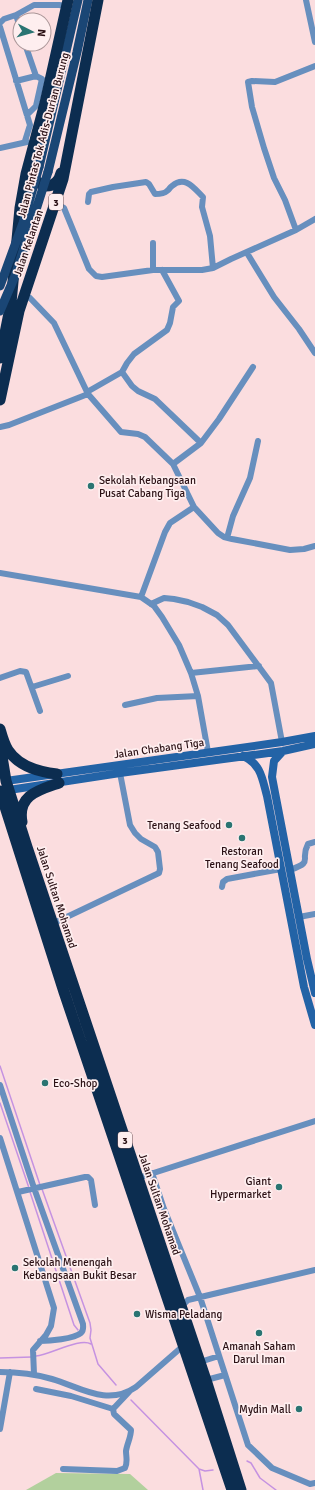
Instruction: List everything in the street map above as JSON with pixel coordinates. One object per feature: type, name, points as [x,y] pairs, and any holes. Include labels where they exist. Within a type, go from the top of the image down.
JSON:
[{"type":"highway","name":"Jalan Kelantan","points":[[0,400],[19,311],[56,204],[63,179],[98,0]]},
{"type":"highway","name":"Jalan Kelantan","points":[[0,358],[3,334],[11,303],[21,201],[32,142],[45,103],[72,3]]},
{"type":"highway","points":[[32,142],[34,178],[40,185],[53,185],[59,180],[75,122]]},
{"type":"highway","points":[[0,729],[7,748],[18,760],[34,770],[58,779]]},
{"type":"highway","name":"3","points":[[0,744],[3,785]]},
{"type":"highway","points":[[27,847],[21,818],[24,804],[35,791],[58,779]]},
{"type":"highway","name":"Jalan Sultan Mohamad","points":[[3,785],[27,847],[206,1380],[230,1490]]},
{"type":"highway","name":"Jalan Sultan Mohamad","points":[[3,785],[22,862],[183,1346],[222,1448],[241,1490]]},
{"type":"highway","points":[[0,813],[12,836],[22,862]]},
{"type":"highway","points":[[222,1448],[246,1490]]},
{"type":"main road","name":"Jalan Pintas Tok Adis-Durian Burung","points":[[0,286],[23,224],[39,167],[72,3]]},
{"type":"main road","name":"Jalan Pintas Tok Adis-Durian Burung","points":[[0,311],[15,276],[33,224],[48,172],[87,4]]},
{"type":"main road","name":"Jalan Chabang Tiga","points":[[58,779],[208,752],[315,736]]},
{"type":"main road","name":"Jalan Chabang Tiga","points":[[3,785],[120,773],[283,751],[315,744]]},
{"type":"main road","points":[[283,751],[274,760],[272,770],[299,917],[315,993]]},
{"type":"main road","points":[[243,756],[256,764],[261,773],[304,987],[315,1025]]},
{"type":"main road","points":[[272,823],[281,822]]},
{"type":"street","points":[[306,0],[315,42]]},
{"type":"street","points":[[21,12],[34,5],[59,5],[72,3]]},
{"type":"street","points":[[0,23],[4,19],[12,16]]},
{"type":"street","points":[[0,28],[30,125],[32,142],[0,148]]},
{"type":"street","points":[[28,52],[36,76]]},
{"type":"street","points":[[296,230],[285,200],[274,178],[264,148],[252,107],[248,82],[275,82],[315,66]]},
{"type":"street","points":[[16,81],[36,76],[42,79],[36,106],[27,115]]},
{"type":"street","points":[[88,202],[89,194],[91,192],[113,187],[146,182],[155,194],[165,192],[180,182],[184,181],[188,183],[193,186],[203,197],[202,207],[210,236],[213,268]]},
{"type":"street","points":[[56,204],[64,208],[89,269],[96,276],[108,277],[153,270],[202,270],[213,268],[296,230],[315,219]]},
{"type":"street","points":[[153,243],[153,270]]},
{"type":"street","points":[[247,253],[274,297],[299,328],[315,353]]},
{"type":"street","points":[[0,427],[9,425],[88,393],[122,372],[130,358],[167,330],[173,307],[180,301],[162,270]]},
{"type":"street","points":[[24,295],[30,298],[54,323],[88,393],[121,432],[138,434],[145,437],[174,464],[194,508],[218,533],[227,538],[290,550],[304,549],[315,546]]},
{"type":"street","points":[[174,464],[201,443],[219,419],[253,367]]},
{"type":"street","points":[[122,372],[135,388],[155,399],[201,443]]},
{"type":"street","points":[[227,538],[233,516],[250,478],[258,442]]},
{"type":"street","points":[[141,597],[165,532],[170,523],[194,508]]},
{"type":"street","points":[[0,574],[141,597],[151,604],[162,617],[179,645],[191,673],[198,696],[208,752]]},
{"type":"street","points":[[151,604],[160,599],[174,599],[202,607],[216,615],[228,625],[271,683],[282,742]]},
{"type":"street","points":[[191,673],[259,666]]},
{"type":"street","points":[[0,678],[20,671],[26,672],[40,712]]},
{"type":"street","points":[[32,687],[68,676]]},
{"type":"street","points":[[125,705],[157,698],[198,696]]},
{"type":"street","points":[[52,924],[159,873],[158,852],[155,847],[135,834],[130,825],[120,773]]},
{"type":"street","points":[[290,870],[307,863],[306,847],[308,844],[315,842]]},
{"type":"street","points":[[222,887],[223,882],[227,879],[281,869]]},
{"type":"street","points":[[299,917],[315,914]]},
{"type":"street","points":[[0,1085],[34,1188],[83,1324],[83,1330],[72,1337],[40,1341]]},
{"type":"street","points":[[138,1178],[315,1120]]},
{"type":"street","points":[[0,1138],[54,1308],[51,1326],[33,1350],[34,1374]]},
{"type":"street","points":[[152,1173],[164,1209],[200,1297],[248,1445],[272,1468],[310,1484],[315,1483]]},
{"type":"street","points":[[18,1192],[88,1177],[91,1180],[95,1205]]},
{"type":"street","points":[[182,1308],[188,1300],[315,1270]]},
{"type":"street","points":[[113,1409],[129,1392],[183,1346]]},
{"type":"street","points":[[200,1362],[219,1356]]},
{"type":"street","points":[[0,1372],[34,1374],[98,1395],[114,1396],[129,1392]]},
{"type":"street","points":[[0,1429],[10,1372]]},
{"type":"street","points":[[206,1380],[225,1375]]},
{"type":"street","points":[[36,1389],[71,1396],[113,1409]]},
{"type":"street","points":[[63,1469],[117,1471],[125,1468],[127,1464],[126,1449],[131,1437],[131,1430],[114,1414],[113,1409]]},
{"type":"green space","points":[[56,1473],[130,1474],[148,1490],[26,1490]]},
{"type":"waterway","points":[[0,1066],[40,1185]]},
{"type":"waterway","points":[[0,1103],[29,1188]]},
{"type":"waterway","points":[[42,1189],[90,1323],[90,1338],[98,1364],[116,1385]]},
{"type":"waterway","points":[[30,1192],[74,1325],[78,1330]]},
{"type":"waterway","points":[[36,1356],[72,1344],[86,1342],[91,1344]]},
{"type":"waterway","points":[[0,1358],[32,1357]]},
{"type":"waterway","points":[[131,1400],[199,1469],[205,1471],[213,1470]]},
{"type":"waterway","points":[[247,1461],[251,1463],[260,1478],[276,1490]]},
{"type":"waterway","points":[[199,1469],[203,1490]]},
{"type":"place","name":"Sekolah Kebangsaan Pusat Cabang Tiga","points":[[91,486]]},
{"type":"place","name":"Tenang Seafood","points":[[229,825]]},
{"type":"place","name":"Restoran Tenang Seafood","points":[[242,838]]},
{"type":"place","name":"Eco-Shop","points":[[45,1083]]},
{"type":"place","name":"Giant Hypermarket","points":[[279,1187]]},
{"type":"place","name":"Sekolah Menengah Kebangsaan Bukit Besar","points":[[15,1268]]},
{"type":"place","name":"Wisma Peladang","points":[[137,1314]]},
{"type":"place","name":"Amanah Saham Darul Iman","points":[[259,1333]]},
{"type":"place","name":"Mydin Mall","points":[[299,1409]]}]
